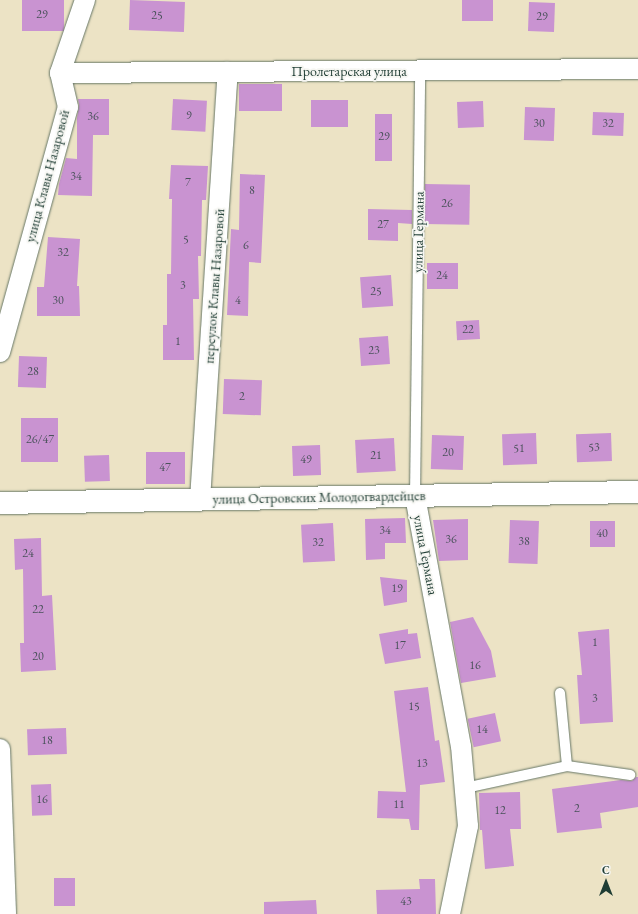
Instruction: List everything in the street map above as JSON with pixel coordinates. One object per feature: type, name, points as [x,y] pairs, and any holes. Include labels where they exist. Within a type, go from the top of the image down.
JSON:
[{"type":"main road","name":"улица Островских Молодогвардейцев","points":[[0,503],[638,492]]},
{"type":"street","points":[[60,73],[85,0]]},
{"type":"street","name":"Пролетарская улица","points":[[60,73],[638,69]]},
{"type":"street","name":"переулок Клавы Назаровой","points":[[200,500],[228,72]]},
{"type":"street","name":"улица Клавы Назаровой","points":[[0,352],[68,107],[60,73]]},
{"type":"street","name":"улица Германа","points":[[415,496],[461,746],[465,788],[468,826],[450,914]]},
{"type":"street","points":[[0,749],[6,914]]},
{"type":"lane","name":"улица Германа","points":[[415,496],[420,71]]},
{"type":"lane","points":[[560,693],[567,766]]},
{"type":"lane","points":[[465,788],[567,766],[630,775]]},
{"type":"building","points":[[22,0],[64,0],[64,31],[22,31]]},
{"type":"building","points":[[130,0],[185,2],[184,32],[129,30]]},
{"type":"building","points":[[462,0],[493,0],[493,21],[462,21]]},
{"type":"building","points":[[529,2],[555,3],[554,32],[528,31]]},
{"type":"building","points":[[239,84],[282,84],[282,111],[239,111]]},
{"type":"building","points":[[78,99],[109,99],[109,135],[93,135],[92,196],[58,195],[59,184],[66,158],[77,159]]},
{"type":"building","points":[[173,99],[207,101],[205,132],[171,130]]},
{"type":"building","points":[[311,100],[348,100],[348,127],[311,127]]},
{"type":"building","points":[[483,101],[484,127],[458,128],[457,102]]},
{"type":"building","points":[[525,107],[555,108],[554,141],[524,140]]},
{"type":"building","points":[[593,112],[624,113],[623,136],[592,135]]},
{"type":"building","points":[[375,114],[392,114],[392,161],[375,161]]},
{"type":"building","points":[[171,165],[208,166],[206,200],[202,200],[201,256],[198,256],[199,299],[193,299],[194,360],[163,360],[163,325],[167,325],[167,274],[171,274],[172,199],[169,199]]},
{"type":"building","points":[[240,174],[265,175],[261,263],[249,262],[248,316],[227,315],[231,229],[239,230]]},
{"type":"building","points":[[425,184],[470,185],[469,225],[424,224]]},
{"type":"building","points":[[368,209],[412,210],[412,224],[398,223],[398,241],[368,240]]},
{"type":"building","points":[[48,237],[80,239],[77,286],[79,286],[80,316],[37,316],[37,287],[44,287]]},
{"type":"building","points":[[427,263],[458,263],[458,289],[427,289]]},
{"type":"building","points":[[391,275],[393,306],[362,308],[360,277]]},
{"type":"building","points":[[479,320],[480,339],[457,340],[456,321]]},
{"type":"building","points":[[388,336],[390,364],[361,366],[359,338]]},
{"type":"building","points":[[19,356],[47,357],[46,388],[18,387]]},
{"type":"building","points":[[224,379],[262,380],[261,415],[223,414]]},
{"type":"building","points":[[21,418],[58,418],[58,462],[21,462]]},
{"type":"building","points":[[536,433],[537,464],[503,465],[502,434]]},
{"type":"building","points":[[611,433],[612,461],[577,462],[576,434]]},
{"type":"building","points":[[432,435],[464,436],[463,470],[431,469]]},
{"type":"building","points":[[394,438],[396,471],[357,473],[355,440]]},
{"type":"building","points":[[320,445],[321,475],[293,476],[292,446]]},
{"type":"building","points":[[146,452],[185,452],[185,484],[146,484]]},
{"type":"building","points":[[109,455],[110,481],[85,482],[84,456]]},
{"type":"building","points":[[405,518],[406,543],[385,543],[385,559],[366,560],[365,519]]},
{"type":"building","points":[[468,519],[468,560],[439,561],[433,520]]},
{"type":"building","points":[[510,520],[539,521],[537,564],[508,563]]},
{"type":"building","points":[[590,521],[615,521],[615,547],[590,547]]},
{"type":"building","points":[[333,523],[335,561],[303,563],[301,525]]},
{"type":"building","points":[[41,538],[42,596],[52,595],[56,670],[21,672],[20,643],[24,643],[23,569],[15,570],[14,539]]},
{"type":"building","points":[[380,577],[407,580],[407,602],[384,606]]},
{"type":"building","points":[[473,617],[491,651],[496,677],[461,683],[450,622]]},
{"type":"building","points":[[408,629],[408,634],[417,633],[421,658],[385,664],[379,634]]},
{"type":"building","points":[[609,629],[613,722],[580,724],[577,675],[582,675],[578,632]]},
{"type":"building","points":[[428,687],[435,741],[439,740],[445,782],[420,785],[419,830],[411,830],[409,819],[377,818],[378,791],[406,792],[394,691]]},
{"type":"building","points":[[495,713],[501,741],[474,747],[468,719]]},
{"type":"building","points":[[66,728],[67,754],[28,755],[27,729]]},
{"type":"building","points":[[638,777],[638,807],[600,813],[602,828],[557,833],[552,789],[621,780],[632,781]]},
{"type":"building","points":[[51,784],[52,815],[32,816],[31,785]]},
{"type":"building","points":[[520,792],[521,829],[510,829],[514,866],[485,869],[482,830],[480,830],[479,793]]},
{"type":"building","points":[[54,878],[75,878],[75,906],[54,906]]},
{"type":"building","points":[[419,879],[435,879],[436,914],[377,914],[376,890],[420,889]]},
{"type":"building","points":[[316,900],[317,914],[264,914],[264,902]]}]
